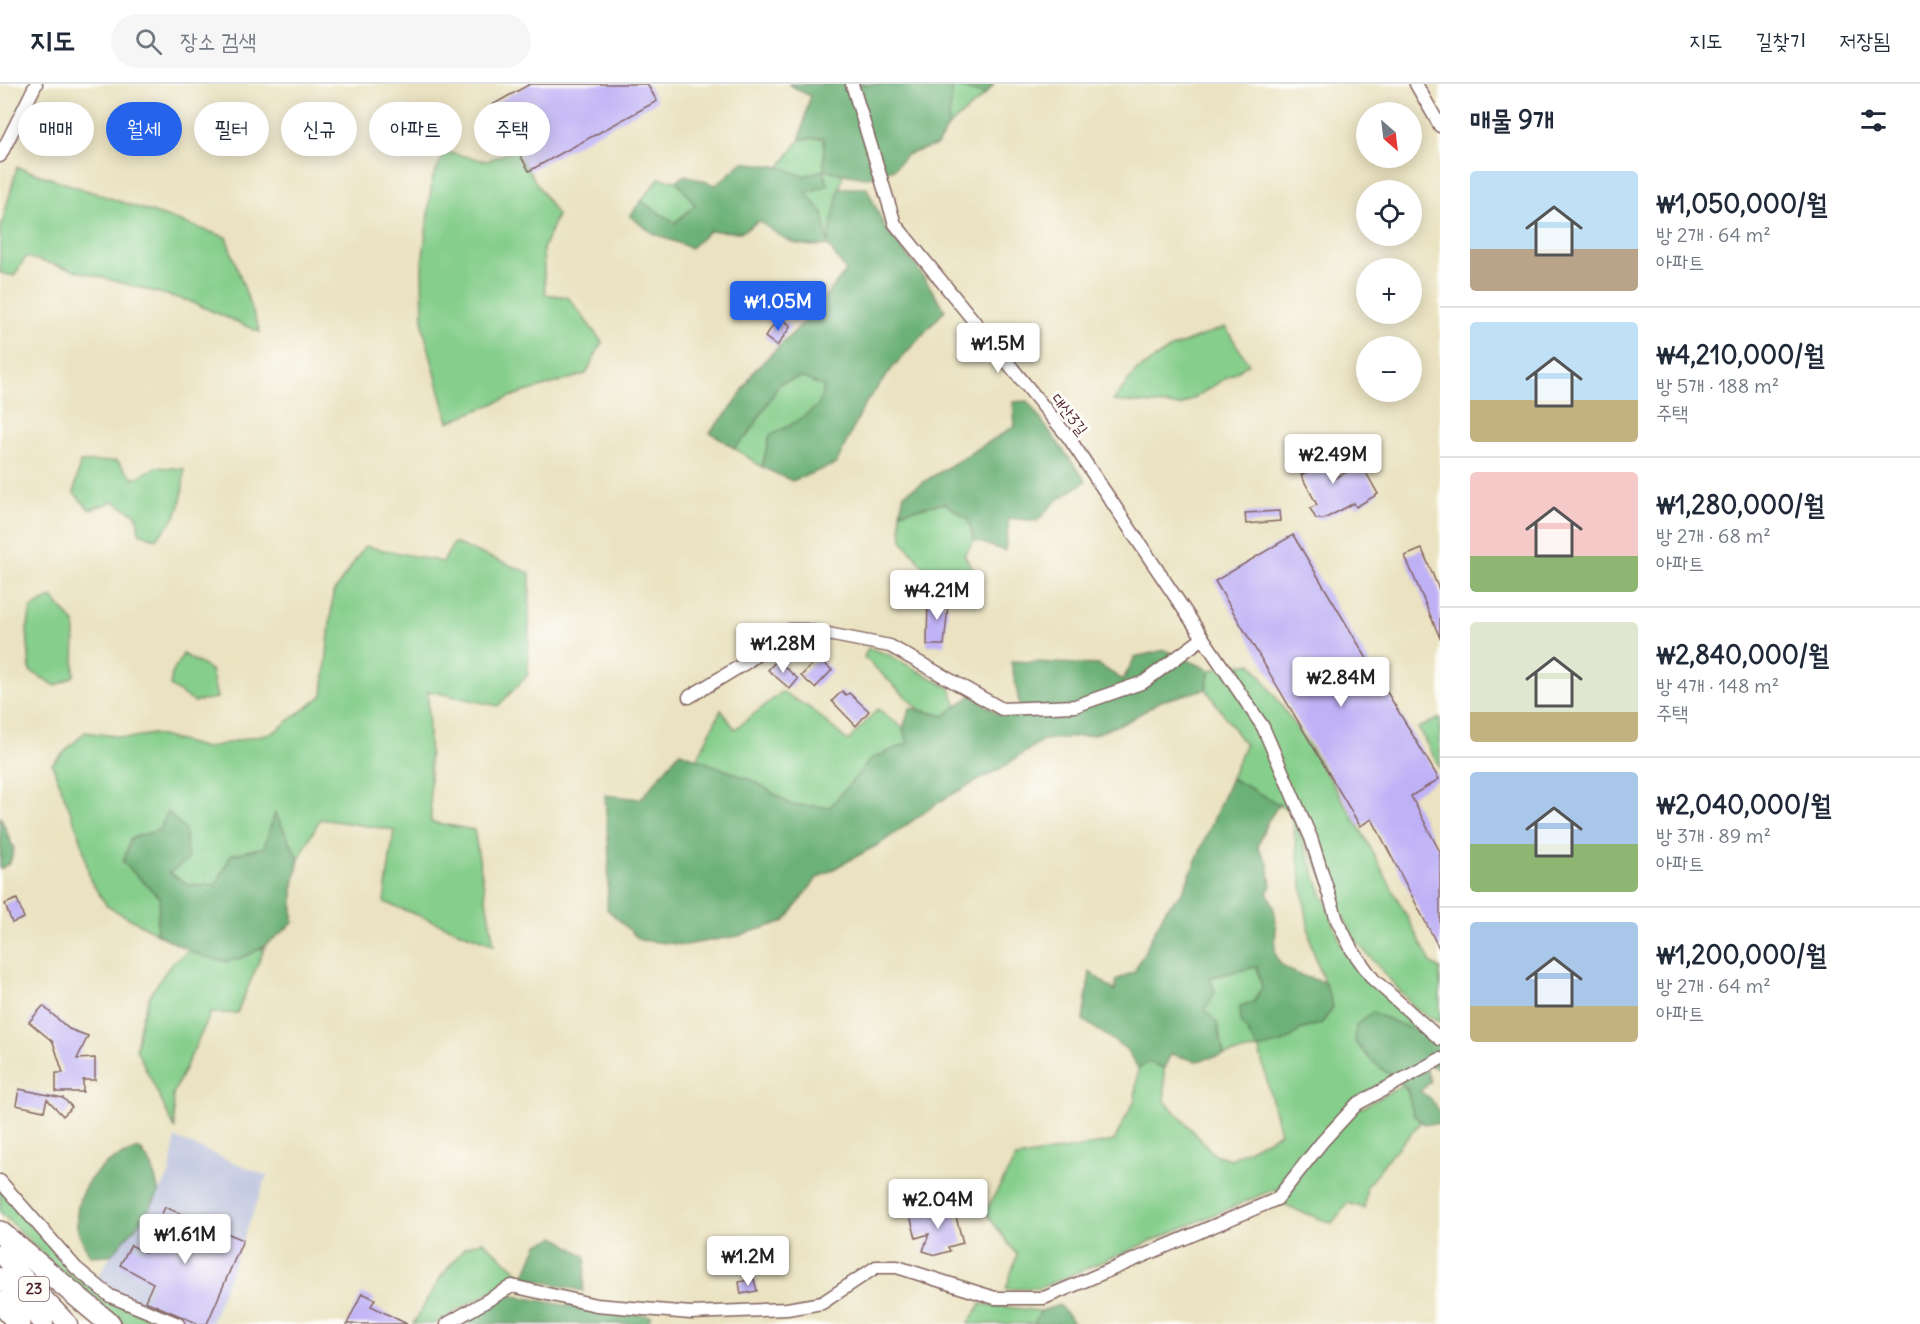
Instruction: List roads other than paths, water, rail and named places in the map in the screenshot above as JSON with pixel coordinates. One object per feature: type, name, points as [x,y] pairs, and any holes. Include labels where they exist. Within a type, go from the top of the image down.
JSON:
[{"type":"highway","points":[[0,1233],[91,1324]]},
{"type":"highway","points":[[0,1233],[110,1324]]},
{"type":"highway","points":[[0,1302],[17,1322]]},
{"type":"main road","name":"23","points":[[0,1253],[68,1324]]},
{"type":"main road","name":"23","points":[[0,1277],[44,1324]]},
{"type":"street","points":[[0,156],[5,133],[36,84]]},
{"type":"street","name":"대산3길","points":[[852,84],[895,224],[1069,438],[1263,727],[1311,838],[1336,920],[1352,950],[1373,979],[1440,1039]]},
{"type":"street","points":[[1416,84],[1440,126]]},
{"type":"street","points":[[689,698],[747,662],[790,630],[807,630],[890,646],[1002,709],[1075,706],[1144,681],[1203,638]]},
{"type":"street","points":[[447,1324],[512,1286],[596,1305],[691,1313],[787,1309],[822,1303],[876,1267],[897,1267],[995,1298],[1044,1298],[1277,1199],[1322,1142],[1357,1104],[1440,1059]]},
{"type":"street","points":[[0,1181],[76,1268],[110,1296],[178,1324]]}]
